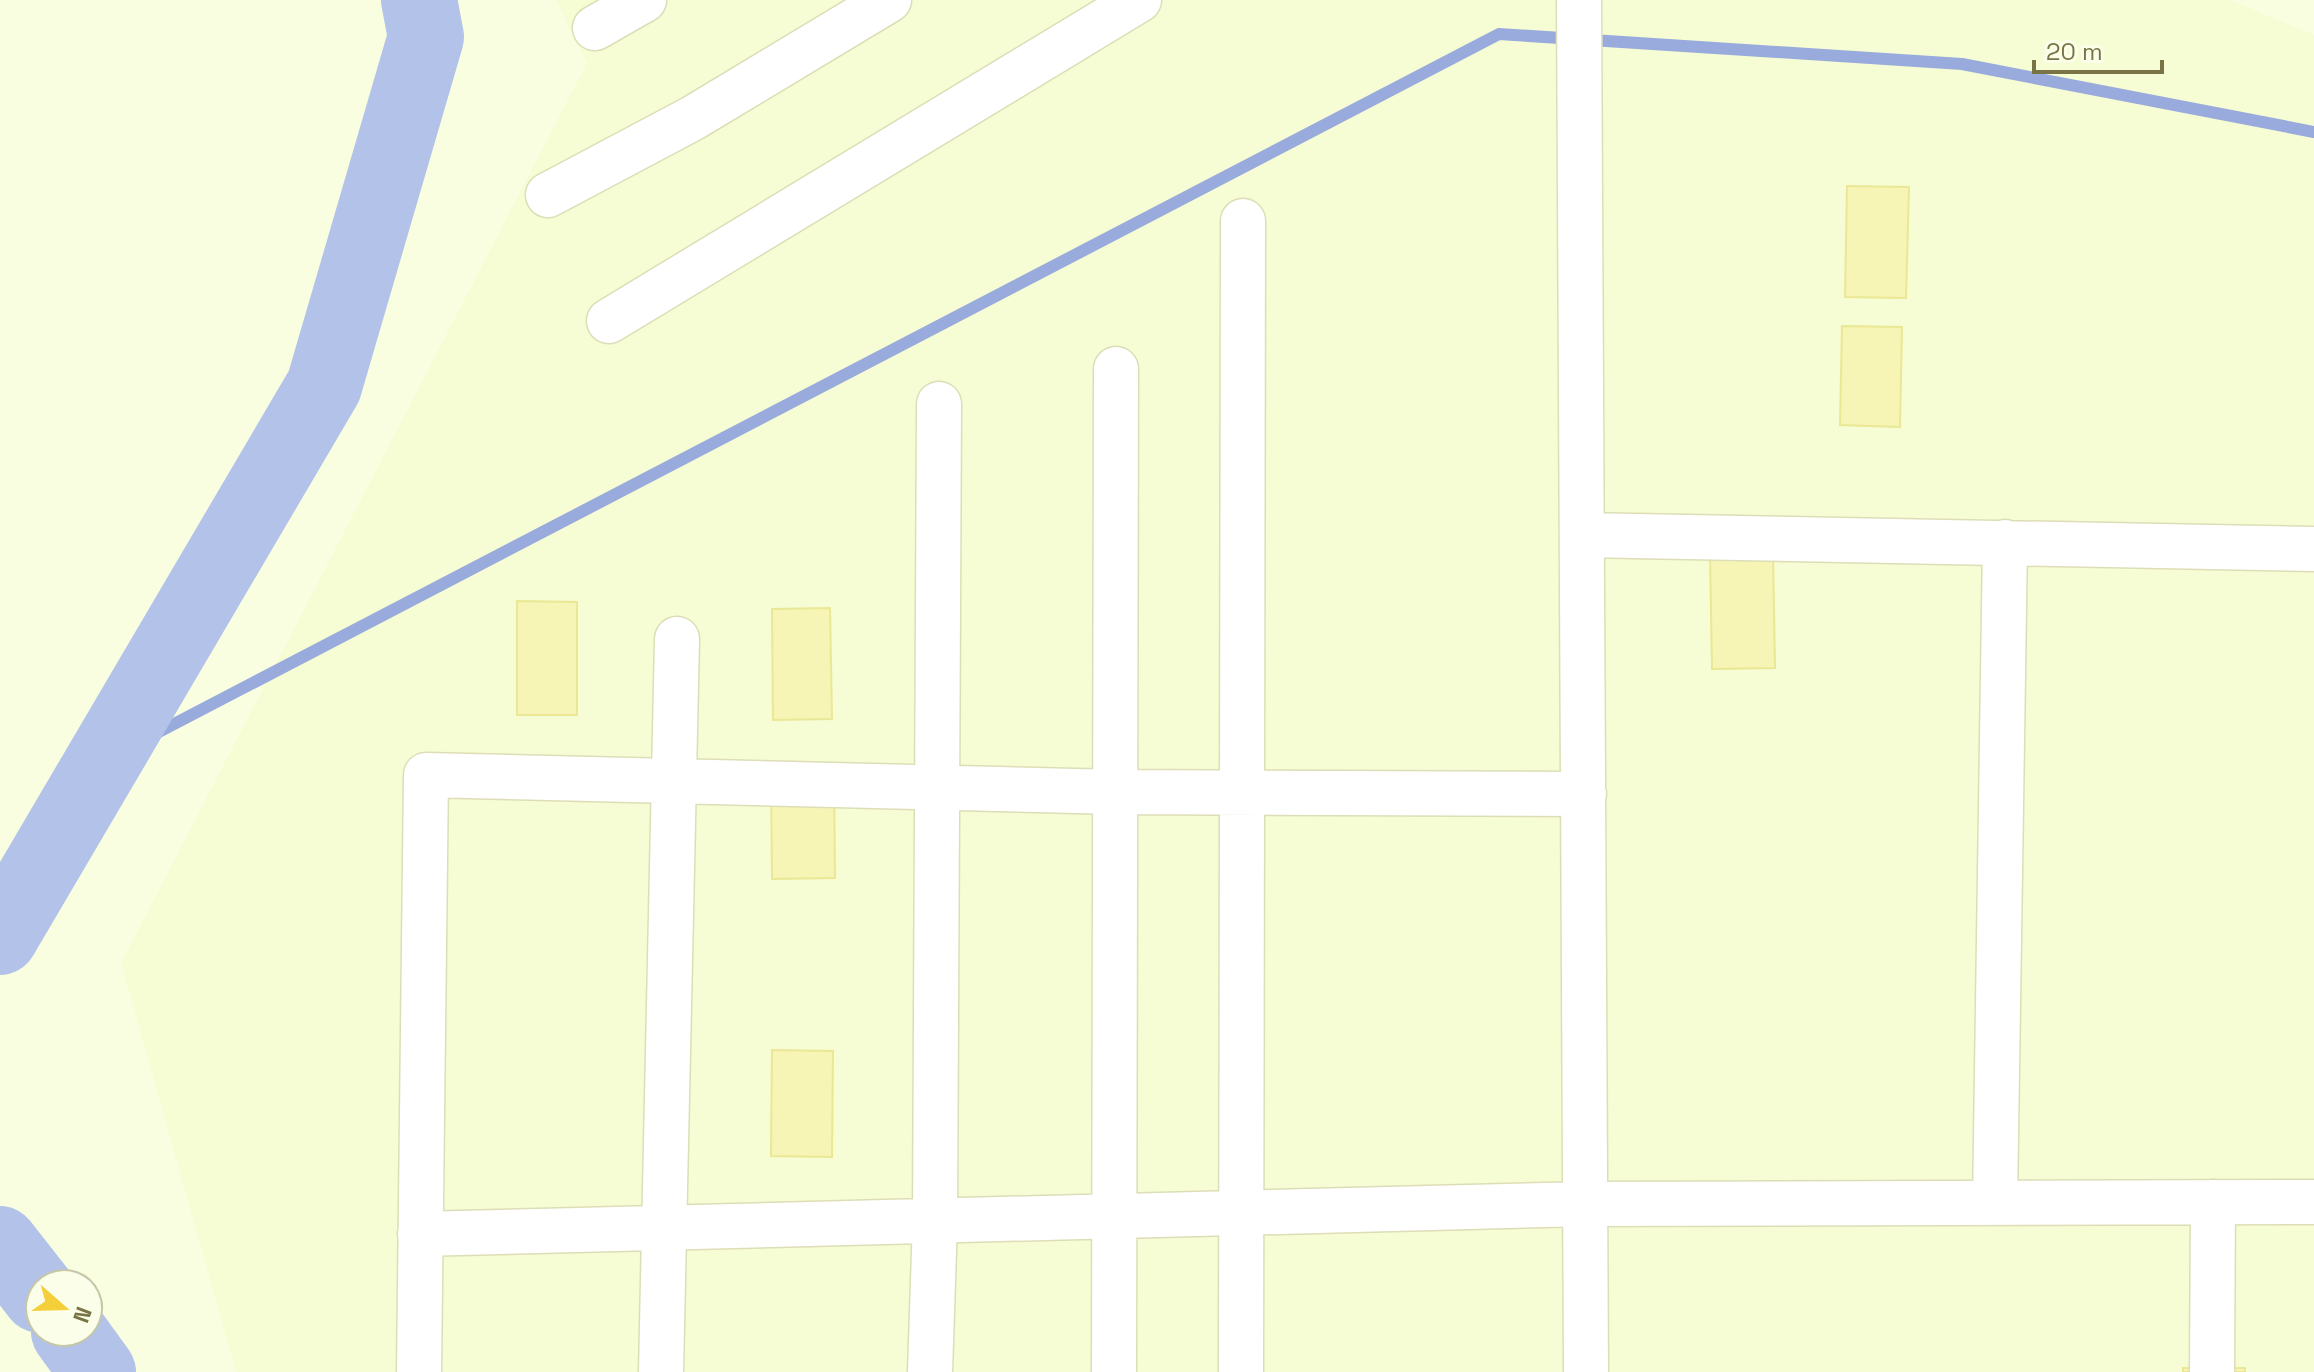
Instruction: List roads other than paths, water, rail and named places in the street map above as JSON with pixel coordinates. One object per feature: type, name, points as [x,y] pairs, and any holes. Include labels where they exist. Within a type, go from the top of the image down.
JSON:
[{"type":"street","points":[[595,28],[644,0]]},
{"type":"street","points":[[548,195],[693,118],[889,0]]},
{"type":"street","points":[[609,321],[1139,0]]},
{"type":"street","points":[[1579,0],[1586,1372]]},
{"type":"street","points":[[1241,1372],[1243,221]]},
{"type":"street","points":[[1114,1372],[1116,369]]},
{"type":"street","points":[[930,1372],[935,1221],[939,404]]},
{"type":"street","points":[[1582,535],[2314,549]]},
{"type":"street","points":[[1995,1203],[2005,542]]},
{"type":"street","points":[[661,1372],[677,639]]},
{"type":"street","points":[[419,1372],[426,775],[1116,792],[1584,794]]},
{"type":"street","points":[[2212,1372],[2213,1202]]},
{"type":"street","points":[[420,1234],[1586,1204],[2314,1202]]},
{"type":"waterway","points":[[0,937],[324,386],[426,37],[419,0]]},
{"type":"waterway","points":[[103,761],[1499,34],[1962,64],[2314,132]]},
{"type":"waterway","points":[[0,1244],[24,1275]]},
{"type":"waterway","points":[[81,1348],[98,1372]]}]
